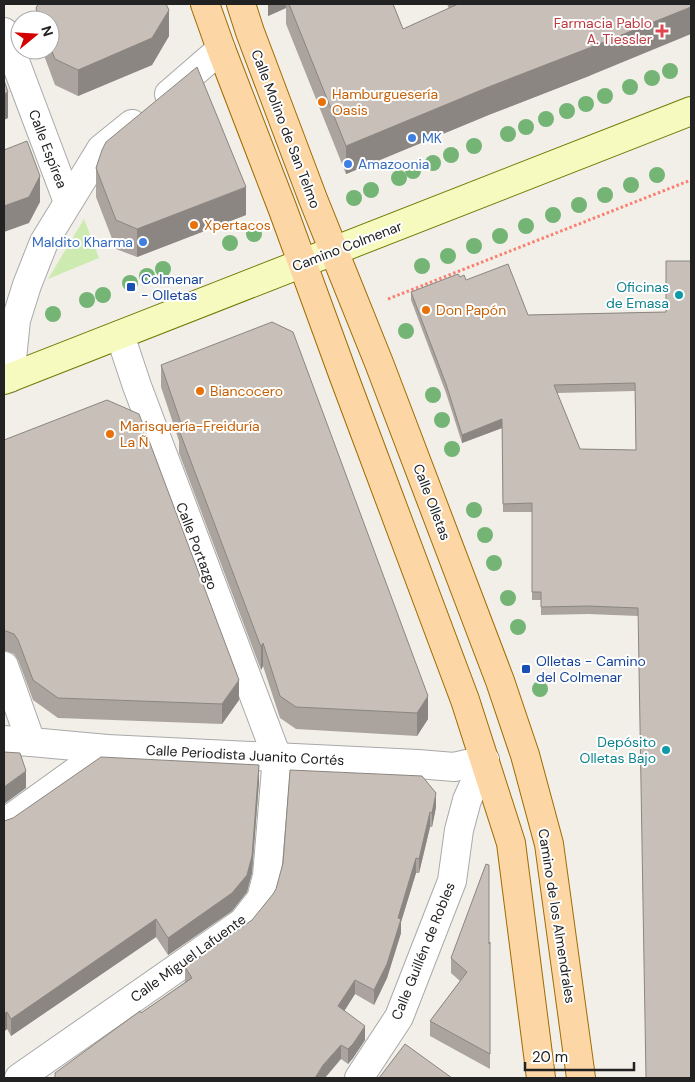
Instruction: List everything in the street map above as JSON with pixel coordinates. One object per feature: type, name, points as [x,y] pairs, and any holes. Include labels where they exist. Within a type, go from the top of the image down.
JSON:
[{"type":"main road","points":[[205,4],[465,700],[511,843],[541,1078]]},
{"type":"main road","name":"Calle Molino de San Telmo","points":[[242,4],[288,134],[333,251]]},
{"type":"main road","name":"Camino Colmenar","points":[[7,379],[691,111]]},
{"type":"main road","name":"Calle Olletas","points":[[333,251],[379,363],[500,681],[525,755]]},
{"type":"main road","name":"Camino de los Almendrales","points":[[525,755],[549,844],[581,1078]]},
{"type":"street","name":"Calle Espírea","points":[[4,32],[68,202],[44,242],[27,285],[16,320],[7,379]]},
{"type":"street","points":[[68,202],[101,149],[221,50]]},
{"type":"street","name":"Calle Portazgo","points":[[120,335],[277,757]]},
{"type":"street","points":[[4,666],[31,742]]},
{"type":"street","name":"Calle Periodista Juanito Cortés","points":[[4,740],[107,749],[454,767],[485,760]]},
{"type":"street","points":[[4,823],[107,749]]},
{"type":"street","name":"Calle Miguel Lafuente","points":[[19,1078],[244,922],[261,899],[267,876],[277,757]]},
{"type":"street","name":"Calle Guillén de Robles","points":[[360,1078],[399,1017],[452,881],[459,830],[467,800],[485,760]]},
{"type":"path","points":[[391,308],[388,298],[691,180]]},
{"type":"green space","points":[[84,219],[99,258],[48,279]]},
{"type":"building","points":[[38,4],[166,4],[169,10],[152,38],[78,70],[57,60],[60,60],[60,10],[37,10]]},
{"type":"building","points":[[289,4],[393,4],[403,29],[458,4],[691,4],[691,7],[346,146]]},
{"type":"building","points":[[197,67],[246,187],[137,229],[116,220],[96,168],[106,142]]},
{"type":"building","points":[[4,80],[8,92],[4,94]]},
{"type":"building","points":[[27,141],[40,176],[29,197],[4,206],[4,150]]},
{"type":"building","points":[[666,261],[691,261],[691,1078],[646,1078],[638,608],[541,607],[541,592],[532,592],[532,503],[503,504],[502,419],[462,435],[446,384],[411,292],[458,274],[460,277],[464,275],[466,280],[508,264],[528,315],[666,312]],"holes":[[[635,383],[636,450],[580,449],[554,385]]]},
{"type":"building","points":[[272,322],[293,332],[428,696],[417,713],[296,707],[280,696],[263,643],[261,647],[179,430],[184,432],[161,365]]},
{"type":"building","points":[[107,400],[139,414],[239,680],[222,704],[58,698],[33,680],[18,640],[14,634],[4,631],[4,440]]},
{"type":"building","points":[[4,752],[20,753],[26,771],[4,787]]},
{"type":"building","points":[[101,757],[259,765],[252,856],[247,875],[232,893],[168,938],[156,919],[11,1019],[7,1012],[4,1014],[4,821],[13,818]]},
{"type":"building","points":[[290,770],[422,776],[436,793],[419,859],[416,858],[398,918],[401,919],[387,964],[374,990],[355,980],[338,1006],[365,1026],[353,1044],[348,1049],[341,1045],[323,1065],[315,1078],[55,1078],[55,1073],[140,1011],[141,1013],[192,978],[185,967],[252,920],[273,894],[283,863]]},
{"type":"building","points":[[486,864],[489,865],[490,1054],[430,1021],[467,972],[451,958]]},
{"type":"building","points":[[405,1044],[452,1078],[379,1078]]},
{"type":"place","name":"Farmacia Pablo A. Tiessler","points":[[662,31]]},
{"type":"place","name":"Hamburguesería Oasis","points":[[322,102]]},
{"type":"place","name":"MK","points":[[412,138]]},
{"type":"place","name":"Amazoonia","points":[[348,164]]},
{"type":"place","name":"Xpertacos","points":[[194,225]]},
{"type":"place","name":"Maldito Kharma","points":[[143,242]]},
{"type":"place","name":"Colmenar - Olletas","points":[[131,287]]},
{"type":"place","name":"Oficinas de Emasa","points":[[679,295]]},
{"type":"place","name":"Don Papón","points":[[426,310]]},
{"type":"place","name":"Biancocero","points":[[200,391]]},
{"type":"place","name":"Marisquería-Freiduría La Ñ","points":[[110,434]]},
{"type":"place","name":"Olletas - Camino del Colmenar","points":[[526,669]]},
{"type":"place","name":"Depósito Olletas Bajo","points":[[666,750]]}]
